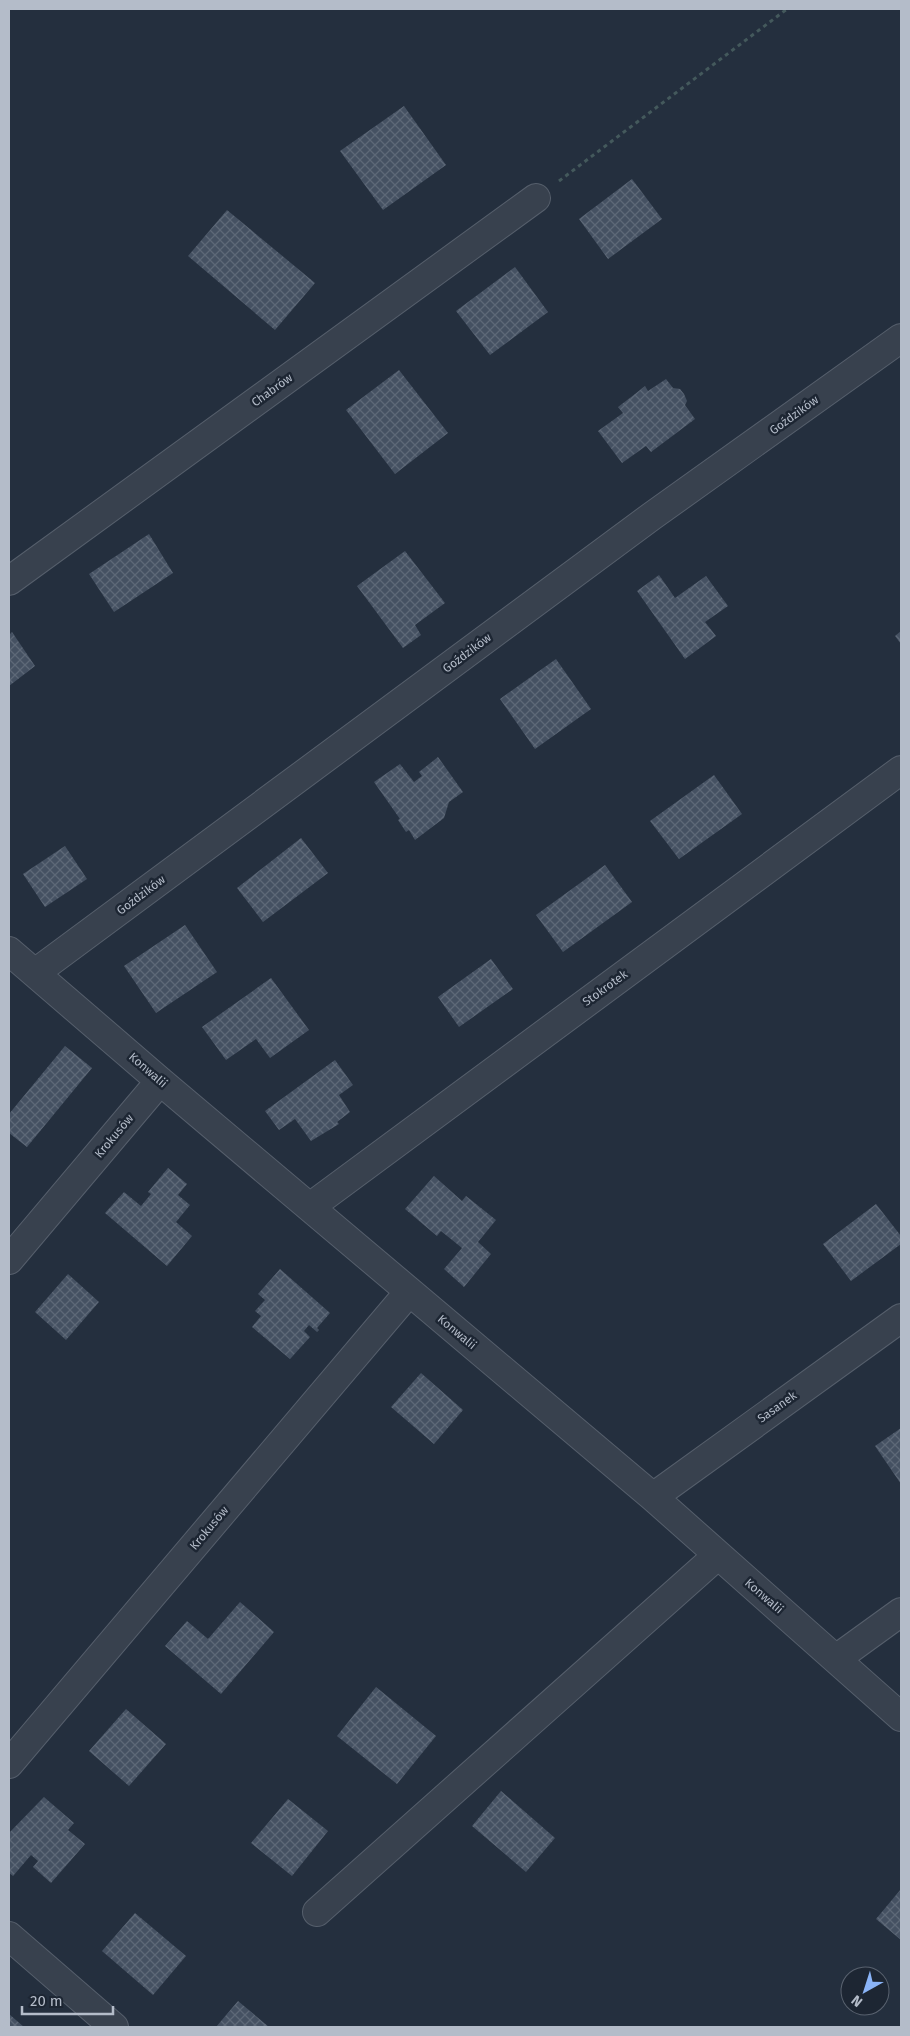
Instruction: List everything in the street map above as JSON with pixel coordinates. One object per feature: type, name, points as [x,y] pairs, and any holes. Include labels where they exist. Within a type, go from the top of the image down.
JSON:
[{"type":"street","name":"Chabrów","points":[[9,581],[536,198]]},
{"type":"street","name":"Goździków","points":[[35,973],[652,516],[901,338]]},
{"type":"street","name":"Stokrotek","points":[[310,1207],[901,770]]},
{"type":"street","name":"Konwalii","points":[[9,950],[160,1082],[653,1496],[718,1556],[901,1717]]},
{"type":"street","name":"Krokusów","points":[[9,1260],[160,1082]]},
{"type":"street","name":"Krokusów","points":[[9,1764],[409,1292]]},
{"type":"street","name":"Sasanek","points":[[653,1496],[901,1318]]},
{"type":"street","points":[[316,1912],[718,1556]]},
{"type":"street","points":[[836,1659],[901,1612]]},
{"type":"street","points":[[9,1936],[114,2027]]},
{"type":"path","points":[[536,198],[787,9]]},
{"type":"building","points":[[404,106],[446,165],[383,210],[340,151]]},
{"type":"building","points":[[632,179],[662,219],[608,259],[579,219]]},
{"type":"building","points":[[227,210],[315,283],[275,330],[188,256]]},
{"type":"building","points":[[515,267],[548,312],[490,355],[456,311]]},
{"type":"building","points":[[399,370],[448,433],[395,474],[346,410]]},
{"type":"building","points":[[666,379],[673,388],[680,389],[684,394],[687,401],[685,405],[695,419],[651,452],[646,446],[622,463],[598,431],[623,413],[618,407],[645,386],[648,391]]},
{"type":"building","points":[[149,534],[173,573],[114,612],[89,574]]},
{"type":"building","points":[[405,551],[445,603],[415,625],[421,635],[403,648],[357,586]]},
{"type":"building","points":[[659,575],[675,598],[706,576],[728,606],[705,622],[716,636],[685,659],[637,591]]},
{"type":"building","points":[[901,631],[901,644],[895,636]]},
{"type":"building","points":[[12,632],[35,666],[9,686],[9,635]]},
{"type":"building","points":[[556,659],[591,709],[535,749],[500,699]]},
{"type":"building","points":[[438,757],[463,792],[449,802],[444,818],[415,840],[409,830],[406,832],[398,820],[400,819],[374,782],[400,764],[414,782],[422,776],[419,772]]},
{"type":"building","points":[[714,775],[742,814],[679,859],[650,821]]},
{"type":"building","points":[[301,838],[328,873],[263,922],[237,888]]},
{"type":"building","points":[[65,846],[87,879],[45,907],[23,874]]},
{"type":"building","points":[[605,865],[632,902],[563,952],[536,915]]},
{"type":"building","points":[[185,925],[217,972],[156,1013],[124,966]]},
{"type":"building","points":[[491,959],[513,989],[459,1027],[438,997]]},
{"type":"building","points":[[271,978],[309,1030],[270,1058],[256,1039],[226,1060],[202,1027]]},
{"type":"building","points":[[65,1046],[92,1068],[27,1147],[9,1133],[9,1114]]},
{"type":"building","points":[[335,1060],[353,1085],[339,1095],[350,1112],[337,1122],[339,1124],[311,1141],[295,1119],[279,1130],[265,1111]]},
{"type":"building","points":[[168,1168],[187,1184],[178,1195],[190,1205],[176,1222],[192,1236],[167,1266],[105,1213],[124,1192],[141,1206],[151,1194],[148,1192]]},
{"type":"building","points":[[434,1176],[462,1201],[466,1196],[496,1220],[478,1242],[491,1254],[464,1287],[444,1269],[462,1248],[441,1231],[437,1236],[405,1209]]},
{"type":"building","points":[[876,1204],[901,1236],[901,1244],[851,1281],[823,1244]]},
{"type":"building","points":[[280,1269],[330,1313],[317,1328],[319,1330],[317,1332],[309,1325],[304,1331],[310,1337],[290,1359],[252,1327],[261,1316],[255,1311],[265,1300],[258,1294]]},
{"type":"building","points":[[68,1274],[99,1302],[66,1340],[35,1312]]},
{"type":"building","points":[[421,1373],[463,1410],[434,1444],[391,1407]]},
{"type":"building","points":[[901,1428],[901,1484],[875,1446]]},
{"type":"building","points":[[240,1602],[274,1632],[221,1694],[165,1646],[187,1621],[208,1639]]},
{"type":"building","points":[[376,1687],[436,1736],[397,1784],[337,1736]]},
{"type":"building","points":[[126,1709],[166,1744],[129,1786],[89,1751]]},
{"type":"building","points":[[501,1791],[555,1838],[526,1872],[472,1826]]},
{"type":"building","points":[[44,1797],[74,1823],[68,1830],[85,1844],[51,1883],[33,1867],[38,1861],[31,1855],[13,1876],[9,1873],[9,1833]]},
{"type":"building","points":[[288,1799],[328,1831],[292,1876],[251,1843]]},
{"type":"building","points":[[901,1889],[901,1940],[876,1919]]},
{"type":"building","points":[[135,1913],[186,1956],[153,1995],[102,1951]]},
{"type":"building","points":[[238,2001],[269,2027],[216,2027]]},
{"type":"building","points":[[9,2014],[24,2027],[9,2027]]}]
